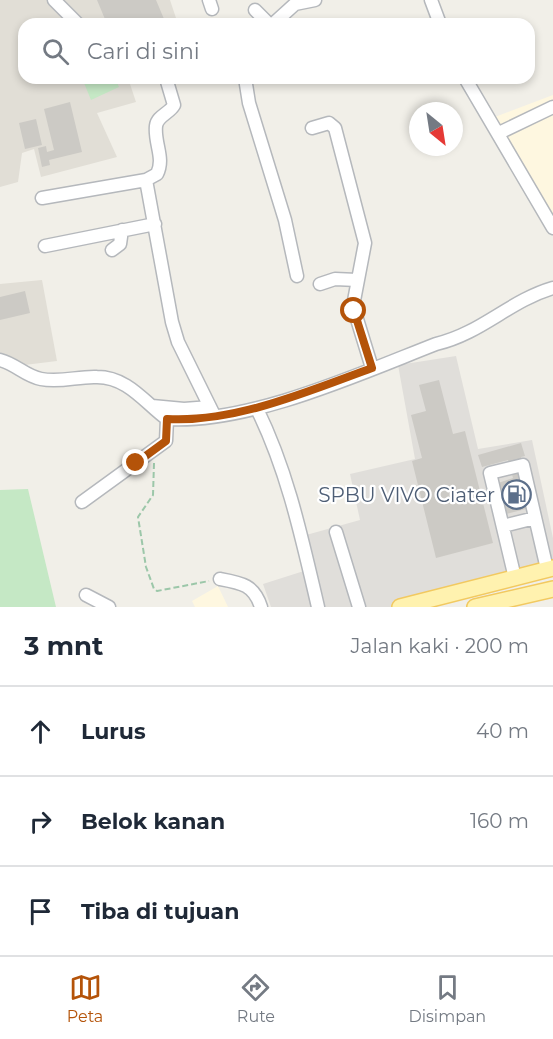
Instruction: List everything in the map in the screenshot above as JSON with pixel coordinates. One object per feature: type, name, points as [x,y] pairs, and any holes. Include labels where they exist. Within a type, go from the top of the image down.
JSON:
[{"type":"main road","points":[[400,607],[550,569]]},
{"type":"main road","points":[[475,607],[553,589]]},
{"type":"street","points":[[54,0],[72,18]]},
{"type":"street","points":[[278,18],[295,4],[315,0]]},
{"type":"street","points":[[431,0],[438,18]]},
{"type":"street","points":[[255,10],[264,18]]},
{"type":"street","points":[[42,198],[146,180],[157,174],[160,166],[157,122],[174,105],[168,84]]},
{"type":"street","points":[[245,84],[285,220],[297,276]]},
{"type":"street","points":[[469,84],[553,228]]},
{"type":"street","points":[[499,133],[553,106]]},
{"type":"street","points":[[312,128],[328,123],[335,128],[365,243],[353,306],[372,368]]},
{"type":"street","points":[[146,180],[172,322],[178,342],[212,411]]},
{"type":"street","points":[[45,246],[154,224]]},
{"type":"street","points":[[112,250],[120,244],[122,230]]},
{"type":"street","points":[[320,284],[334,279],[357,280]]},
{"type":"street","points":[[152,406],[212,411],[257,409],[436,344],[460,338],[528,298],[553,288]]},
{"type":"street","points":[[0,360],[8,362],[29,377],[44,380],[98,377],[127,385],[167,419]]},
{"type":"street","points":[[257,409],[274,444],[289,489],[318,607]]},
{"type":"street","points":[[167,419],[212,411]]},
{"type":"street","points":[[82,501],[166,441],[167,419]]},
{"type":"street","points":[[515,578],[490,473],[523,465],[550,569]]},
{"type":"street","points":[[503,526],[535,518]]},
{"type":"street","points":[[336,532],[359,607]]},
{"type":"street","points":[[220,579],[247,585],[256,592],[261,607]]},
{"type":"street","points":[[86,595],[109,607]]},
{"type":"path","points":[[154,451],[153,495],[138,517],[146,567],[154,589],[157,591],[220,579]]},
{"type":"shaded area","points":[[0,0],[170,0],[176,18],[18,18],[18,84],[130,84],[136,102],[97,113],[117,157],[41,177],[34,149],[22,153],[18,182],[0,187]]},
{"type":"shaded area","points":[[553,95],[553,213],[548,215],[487,120]]},
{"type":"shaded area","points":[[42,280],[57,361],[0,368],[0,284]]},
{"type":"shaded area","points":[[456,356],[478,449],[532,440],[553,538],[553,567],[404,607],[271,607],[263,584],[307,570],[299,537],[360,520],[350,474],[415,459],[398,365]]},
{"type":"shaded area","points":[[218,586],[228,607],[195,607],[192,601]]},
{"type":"green space","points":[[84,84],[118,84],[119,87],[91,100]]},
{"type":"green space","points":[[28,489],[56,607],[0,607],[0,490]]},
{"type":"building","points":[[97,0],[156,0],[164,18],[104,18]]},
{"type":"building","points":[[70,102],[82,152],[49,160],[50,165],[42,167],[38,148],[46,146],[47,152],[54,150],[44,109]]},
{"type":"building","points":[[36,119],[42,145],[25,149],[19,123]]},
{"type":"building","points":[[25,291],[30,313],[0,320],[0,297]]},
{"type":"building","points":[[439,380],[453,434],[465,431],[493,543],[436,558],[412,461],[422,458],[411,415],[426,411],[419,385]]},
{"type":"building","name":"SPBU VIVO Ciater","points":[[521,443],[525,456],[521,457],[534,507],[506,514],[498,483],[513,478],[508,460],[482,467],[478,455]]},
{"type":"place","name":"SPBU VIVO Ciater","points":[[516,495]]},
{"type":"route","points":[[136,463],[166,441],[167,419],[175,420],[257,409],[372,368],[354,311]]}]
